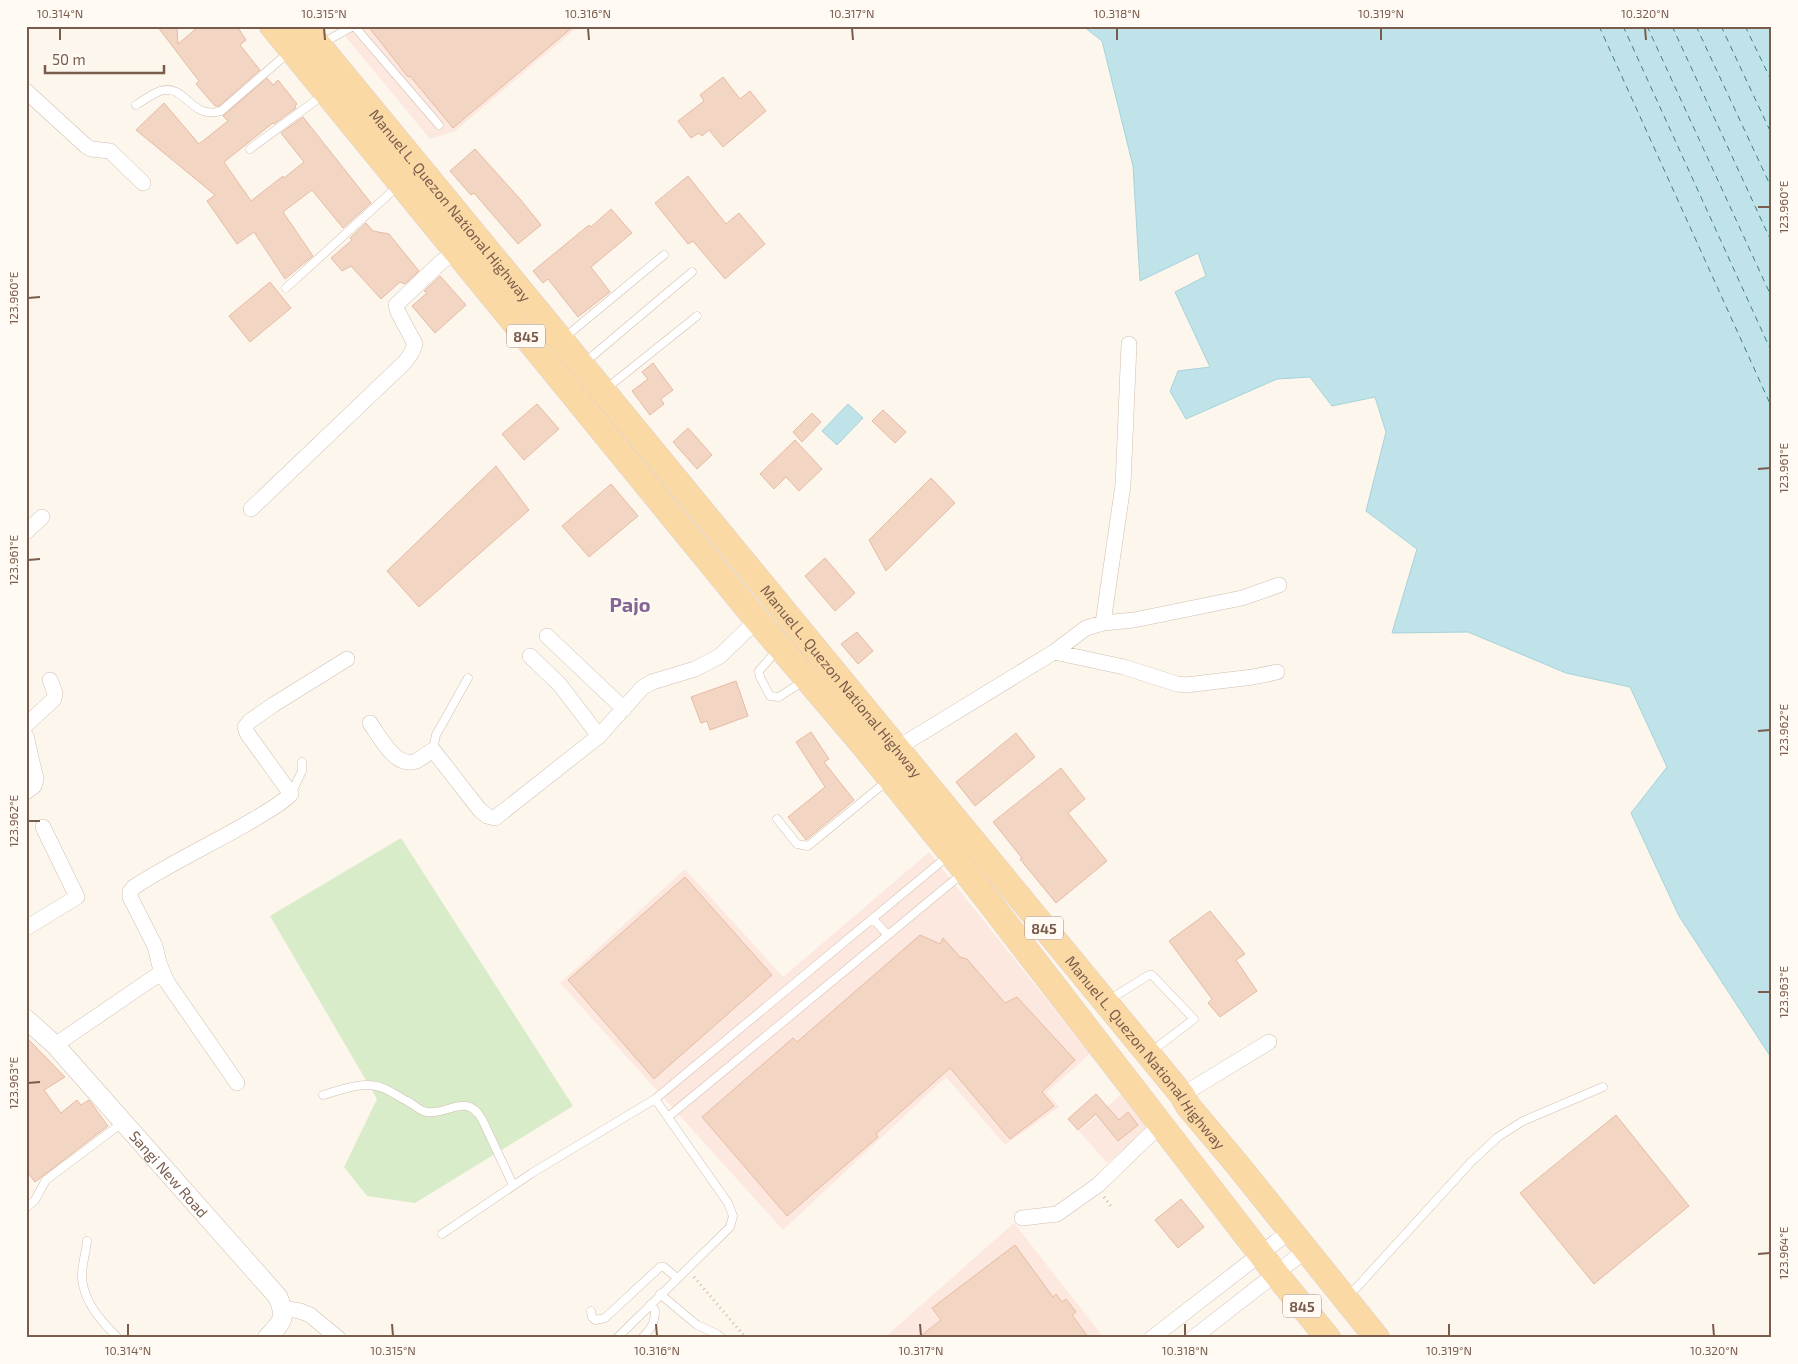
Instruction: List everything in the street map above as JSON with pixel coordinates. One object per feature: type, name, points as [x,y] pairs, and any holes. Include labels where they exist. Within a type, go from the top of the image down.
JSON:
[{"type":"main road","name":"Manuel L. Quezon National Highway","points":[[272,26],[958,863],[1328,1338]]},
{"type":"main road","name":"Manuel L. Quezon National Highway","points":[[303,26],[1182,1095],[1188,1106],[1377,1338]]},
{"type":"main road","points":[[325,33],[632,409],[634,417],[630,425]]},
{"type":"main road","points":[[780,646],[798,626]]},
{"type":"street","points":[[26,91],[86,146],[91,149],[110,151],[144,183]]},
{"type":"street","points":[[251,509],[405,362],[412,352],[414,344],[396,305],[440,262],[457,250]]},
{"type":"street","points":[[1103,623],[1123,485],[1129,344]]},
{"type":"street","points":[[26,532],[42,517]]},
{"type":"street","points":[[897,748],[1054,652],[1086,628],[1103,623],[1134,620],[1242,598],[1279,585]]},
{"type":"street","points":[[370,723],[396,758],[404,762],[415,762],[433,750],[479,809],[487,816],[495,818],[599,736],[642,688],[652,682],[695,669],[720,656],[757,620]]},
{"type":"street","points":[[547,636],[624,709]]},
{"type":"street","points":[[1054,652],[1124,667],[1186,685],[1277,672]]},
{"type":"street","points":[[530,656],[560,685],[599,736]]},
{"type":"street","points":[[237,1084],[162,972],[155,946],[130,897],[130,892],[134,887],[171,864],[229,834],[282,803],[292,794],[247,733],[245,727],[250,721],[273,705],[347,659]]},
{"type":"street","points":[[26,726],[54,699],[55,694],[50,680]]},
{"type":"street","points":[[26,736],[36,779],[34,786],[26,792]]},
{"type":"street","points":[[26,928],[77,897],[43,827]]},
{"type":"street","points":[[55,1045],[162,972]]},
{"type":"street","name":"Sangi New Road","points":[[26,1019],[55,1045],[124,1122],[278,1298],[282,1308]]},
{"type":"street","points":[[1182,1095],[1269,1042]]},
{"type":"street","points":[[1022,1218],[1057,1214],[1098,1185],[1161,1124]]},
{"type":"street","points":[[1193,1338],[1269,1264],[1290,1230]]},
{"type":"street","points":[[1152,1338],[1269,1264],[1306,1250]]},
{"type":"street","points":[[267,1338],[282,1321],[282,1308],[310,1315],[338,1338]]},
{"type":"lane","points":[[325,33],[353,26],[439,125]]},
{"type":"lane","points":[[136,105],[159,92],[167,90],[178,92],[202,112],[211,114],[220,111],[292,50]]},
{"type":"lane","points":[[250,149],[327,93]]},
{"type":"lane","points":[[286,288],[401,183]]},
{"type":"lane","points":[[570,333],[664,255]]},
{"type":"lane","points":[[590,358],[692,272]]},
{"type":"lane","points":[[612,384],[697,316]]},
{"type":"lane","points":[[780,646],[759,672],[770,696],[779,697],[806,679]]},
{"type":"lane","points":[[433,750],[436,735],[468,678]]},
{"type":"lane","points":[[292,794],[302,771],[302,762]]},
{"type":"lane","points":[[777,819],[797,844],[808,846],[890,779]]},
{"type":"lane","points":[[442,1234],[513,1185],[655,1099],[873,919],[958,863]]},
{"type":"lane","points":[[668,1117],[888,935],[958,863]]},
{"type":"lane","points":[[873,919],[888,935]]},
{"type":"lane","points":[[1105,1003],[1149,975],[1152,975],[1194,1020],[1148,1054]]},
{"type":"lane","points":[[323,1095],[366,1084],[384,1088],[421,1110],[428,1112],[463,1106],[471,1107],[478,1111],[513,1185]]},
{"type":"lane","points":[[1346,1299],[1472,1162],[1498,1137],[1523,1121],[1602,1087]]},
{"type":"lane","points":[[617,1338],[730,1227],[733,1216],[728,1203],[655,1099]]},
{"type":"lane","points":[[26,1208],[34,1200],[46,1180],[124,1122]]},
{"type":"lane","points":[[87,1241],[82,1278],[87,1301],[103,1323],[118,1338]]},
{"type":"lane","points":[[591,1311],[592,1317],[595,1320],[605,1318],[660,1267],[664,1267],[677,1278]]},
{"type":"lane","points":[[660,1294],[697,1325],[722,1338]]},
{"type":"lane","points":[[642,1338],[651,1329],[655,1320],[655,1310],[650,1305]]},
{"type":"path","points":[[687,1269],[746,1338]]},
{"type":"shaded area","points":[[337,26],[579,26],[455,131],[430,139]]},
{"type":"shaded area","points":[[929,852],[1090,1054],[1047,1092],[1059,1107],[1005,1145],[946,1077],[783,1230],[560,983],[685,869],[783,977]]},
{"type":"shaded area","points":[[1123,1093],[1150,1126],[1107,1163],[1079,1131]]},
{"type":"shaded area","points":[[1014,1223],[1104,1338],[884,1338]]},
{"type":"green space","points":[[401,838],[573,1106],[415,1203],[367,1196],[344,1167],[377,1099],[270,916]]},
{"type":"water","points":[[1083,26],[1772,26],[1772,1059],[1679,916],[1631,813],[1667,767],[1630,687],[1566,673],[1468,632],[1392,633],[1417,549],[1366,511],[1386,432],[1375,397],[1332,406],[1310,377],[1277,379],[1186,419],[1170,391],[1178,371],[1210,367],[1175,292],[1206,276],[1198,253],[1140,281],[1133,166],[1102,41]]},
{"type":"water","points":[[848,404],[863,418],[837,445],[822,431]]},
{"type":"building","points":[[157,26],[177,26],[178,44],[199,26],[237,26],[246,40],[240,45],[260,70],[219,106],[215,106],[196,84],[199,81]]},
{"type":"building","points":[[368,26],[574,26],[453,128],[410,76],[408,77]]},
{"type":"building","points":[[723,77],[740,99],[750,91],[766,111],[723,147],[709,130],[702,136],[699,133],[691,138],[678,121],[704,101],[700,95]]},
{"type":"building","points":[[267,78],[273,85],[278,80],[297,104],[296,108],[273,123],[224,162],[251,201],[304,162],[281,133],[303,117],[371,203],[343,228],[312,190],[283,212],[313,256],[285,279],[254,232],[237,244],[207,201],[215,195],[136,130],[164,103],[199,144],[228,121],[223,116]]},
{"type":"building","points":[[475,149],[541,225],[518,244],[474,193],[471,195],[450,171]]},
{"type":"building","points":[[688,176],[726,224],[739,213],[765,244],[725,279],[693,241],[688,244],[655,203]]},
{"type":"building","points":[[611,209],[632,233],[591,267],[610,292],[578,317],[548,279],[543,283],[533,271],[589,225],[591,227]]},
{"type":"building","points":[[366,223],[373,231],[389,234],[419,271],[405,284],[400,282],[381,299],[351,266],[342,271],[331,258],[352,240],[350,238]]},
{"type":"building","points":[[440,276],[466,305],[435,333],[412,306],[427,293],[424,291]]},
{"type":"building","points":[[270,282],[291,308],[250,342],[229,316]]},
{"type":"building","points":[[653,363],[673,390],[661,399],[664,404],[650,415],[632,391],[648,379],[642,372]]},
{"type":"building","points":[[537,404],[559,429],[524,460],[502,434]]},
{"type":"building","points":[[883,410],[906,432],[895,443],[872,421]]},
{"type":"building","points":[[812,413],[821,422],[802,442],[793,432]]},
{"type":"building","points":[[688,428],[712,455],[697,469],[673,442]]},
{"type":"building","points":[[795,440],[822,469],[799,491],[786,477],[774,489],[760,474]]},
{"type":"building","points":[[496,466],[529,510],[419,607],[387,571]]},
{"type":"building","points":[[931,478],[955,503],[886,571],[869,540]]},
{"type":"building","points":[[611,484],[638,516],[589,557],[562,526]]},
{"type":"building","points":[[825,558],[855,593],[835,611],[805,576]]},
{"type":"building","points":[[857,632],[873,651],[858,664],[841,644]]},
{"type":"building","points":[[736,681],[748,716],[710,730],[707,721],[701,723],[691,697]]},
{"type":"building","points":[[811,732],[829,759],[824,762],[854,800],[806,840],[788,817],[825,787],[796,742]]},
{"type":"building","points":[[1016,733],[1035,757],[975,806],[956,782]]},
{"type":"building","points":[[1061,768],[1085,799],[1068,813],[1107,861],[1056,903],[993,822]]},
{"type":"building","points":[[685,877],[772,975],[654,1079],[568,980]]},
{"type":"building","points":[[1210,911],[1245,954],[1236,960],[1257,991],[1220,1017],[1208,1003],[1212,999],[1169,941]]},
{"type":"building","points":[[920,935],[940,944],[943,938],[960,957],[967,959],[1005,1003],[1017,997],[1075,1060],[1042,1092],[1054,1106],[1010,1139],[950,1068],[876,1134],[878,1137],[787,1216],[702,1117],[793,1038],[797,1042]]},
{"type":"building","points":[[26,1037],[65,1077],[44,1090],[61,1113],[77,1100],[81,1105],[89,1100],[108,1126],[35,1182],[26,1171]]},
{"type":"building","points":[[1096,1094],[1119,1120],[1128,1112],[1138,1125],[1118,1141],[1096,1114],[1078,1130],[1068,1119]]},
{"type":"building","points":[[1616,1115],[1689,1206],[1594,1284],[1520,1193]]},
{"type":"building","points":[[1181,1199],[1204,1227],[1178,1248],[1155,1220]]},
{"type":"building","points":[[1015,1245],[1053,1297],[1056,1294],[1062,1302],[1066,1299],[1076,1312],[1072,1315],[1089,1338],[918,1338],[941,1320],[932,1308]]},
{"type":"ferry route","points":[[1599,26],[1772,408]]},
{"type":"ferry route","points":[[1623,26],[1772,353]]},
{"type":"ferry route","points":[[1647,26],[1772,298]]},
{"type":"ferry route","points":[[1672,26],[1772,243]]},
{"type":"ferry route","points":[[1696,26],[1772,189]]},
{"type":"ferry route","points":[[1721,26],[1772,135]]},
{"type":"ferry route","points":[[1745,26],[1772,82]]},
{"type":"district","name":"Pajo","points":[[630,604]]}]
